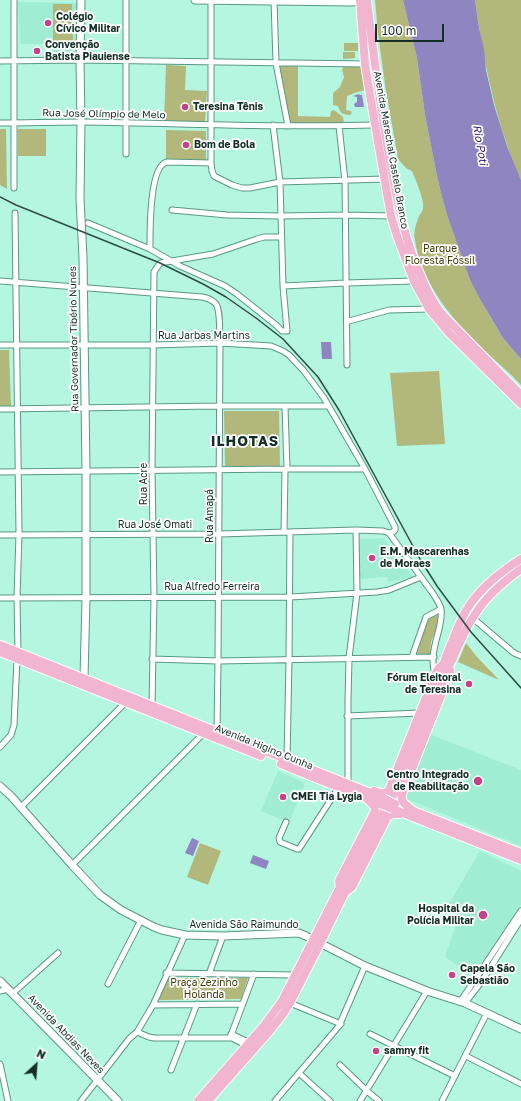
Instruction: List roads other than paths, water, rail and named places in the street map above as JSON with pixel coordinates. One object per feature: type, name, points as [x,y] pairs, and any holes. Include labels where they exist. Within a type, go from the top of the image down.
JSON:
[{"type":"main road","name":"Avenida Marechal Castelo Branco","points":[[362,0],[366,64],[391,216],[414,281],[429,309],[449,333],[500,379],[521,395]]},
{"type":"main road","name":"Avenida Marechal Castelo Branco","points":[[362,0],[399,210],[412,256],[425,286],[441,314],[521,404]]},
{"type":"main road","points":[[371,100],[380,99]]},
{"type":"main road","points":[[446,666],[458,626],[470,604],[495,578],[521,559]]},
{"type":"main road","points":[[208,1101],[271,1028],[290,1002],[342,890],[342,883],[348,881],[383,812],[400,784],[438,676],[438,669],[446,666],[472,618],[488,597],[502,583],[521,569]]},
{"type":"main road","name":"Avenida Higino Cunha","points":[[2,648],[17,656],[81,681],[152,706],[348,784],[366,795]]},
{"type":"main road","points":[[342,890],[348,891],[352,886],[388,816],[408,812],[401,798],[402,794],[450,673],[450,670],[446,666]]},
{"type":"main road","points":[[342,890],[339,881],[375,811],[375,807],[366,795],[373,791],[386,793],[389,790],[420,713],[438,676]]},
{"type":"main road","name":"Avenida Higino Cunha","points":[[81,681],[126,702],[204,734],[339,787],[382,801],[521,860]]},
{"type":"main road","name":"Avenida Higino Cunha","points":[[408,812],[521,853]]},
{"type":"main road","points":[[198,1101],[263,1027],[282,1001],[295,975],[317,941]]},
{"type":"street","points":[[14,0],[14,188]]},
{"type":"street","name":"Rua Governador Tibério Nunes","points":[[81,0],[80,199],[83,257],[86,471],[86,598],[81,681]]},
{"type":"street","points":[[126,0],[126,154]]},
{"type":"street","points":[[195,0],[352,2],[362,0]]},
{"type":"street","points":[[211,0],[211,163],[214,176],[242,188],[250,188],[280,182],[386,179]]},
{"type":"street","points":[[274,0],[276,63],[288,126]]},
{"type":"street","points":[[0,61],[80,60],[366,64]]},
{"type":"street","name":"Rua José Olímpio de Melo","points":[[0,123],[81,122],[288,126],[375,125]]},
{"type":"street","points":[[88,223],[150,249],[192,273],[225,286],[238,294],[282,331],[287,331],[283,286],[280,182],[273,125]]},
{"type":"street","points":[[339,126],[345,181],[347,365]]},
{"type":"street","points":[[150,249],[153,190],[160,167],[167,162],[211,163]]},
{"type":"street","points":[[172,210],[281,216],[391,216]]},
{"type":"street","points":[[0,747],[11,735],[14,725],[17,656],[18,472],[15,213]]},
{"type":"street","points":[[171,261],[191,259],[213,254],[257,238],[281,237]]},
{"type":"street","name":"Rua Acre","points":[[152,706],[154,597],[152,470],[154,344],[153,292],[154,272],[160,263],[171,261]]},
{"type":"street","points":[[0,281],[153,292]]},
{"type":"street","points":[[283,286],[414,281]]},
{"type":"street","name":"Rua Amapá","points":[[153,292],[209,298],[217,305],[218,311],[220,343],[217,732]]},
{"type":"street","points":[[347,319],[349,321],[389,310],[429,309]]},
{"type":"street","name":"Rua Jarbas Martins","points":[[0,345],[220,343],[271,346],[283,351],[289,355],[304,372],[324,398],[365,470],[395,527],[395,530],[389,533]]},
{"type":"street","points":[[0,409],[328,406]]},
{"type":"street","points":[[285,407],[287,532],[290,596],[287,761]]},
{"type":"street","points":[[0,472],[286,469],[365,470]]},
{"type":"street","points":[[348,784],[347,716],[349,658],[357,593],[356,530]]},
{"type":"street","name":"Rua José Omati","points":[[0,535],[219,534],[356,530],[383,531],[389,533]]},
{"type":"street","points":[[253,533],[253,540]]},
{"type":"street","points":[[389,533],[434,595],[441,609],[440,627],[434,649],[434,667],[438,676]]},
{"type":"street","name":"Rua Alfredo Ferreira","points":[[0,598],[290,596],[357,593],[389,590],[421,577]]},
{"type":"street","points":[[412,657],[426,617],[441,609]]},
{"type":"street","points":[[475,620],[514,653],[521,656]]},
{"type":"street","points":[[0,642],[2,648]]},
{"type":"street","points":[[152,659],[218,661],[434,657]]},
{"type":"street","points":[[21,807],[126,702]]},
{"type":"street","points":[[347,716],[420,713]]},
{"type":"street","points":[[72,865],[204,734]]},
{"type":"street","name":"Avenida São Raimundo","points":[[0,786],[11,796],[100,895],[112,904],[162,930],[185,935],[223,936],[299,934],[317,941],[365,966],[427,991],[463,1003],[521,1029]]},
{"type":"street","points":[[286,822],[279,840],[280,842],[299,849],[339,787]]},
{"type":"street","points":[[463,1003],[521,911]]},
{"type":"street","points":[[463,1003],[479,984],[521,919]]},
{"type":"street","points":[[108,984],[141,920]]},
{"type":"street","points":[[81,1101],[137,1032],[153,1005],[185,935]]},
{"type":"street","points":[[210,974],[223,936]]},
{"type":"street","points":[[0,991],[10,991],[58,953]]},
{"type":"street","points":[[275,1101],[338,1029],[365,966]]},
{"type":"street","points":[[166,974],[295,975]]},
{"type":"street","points":[[231,1037],[254,974]]},
{"type":"street","name":"Avenida Abdias Neves","points":[[0,981],[118,1101]]},
{"type":"street","points":[[360,1101],[427,991]]},
{"type":"street","points":[[290,1002],[341,1024]]},
{"type":"street","points":[[172,1070],[197,1004]]},
{"type":"street","points":[[153,1005],[243,1004]]},
{"type":"street","points":[[449,1101],[443,1100],[487,1013]]},
{"type":"street","points":[[137,1032],[154,1038],[231,1037],[247,1044]]},
{"type":"street","points":[[370,1034],[455,1076]]},
{"type":"street","points":[[466,1056],[521,1084]]},
{"type":"street","points":[[340,1065],[379,1101]]},
{"type":"street","points":[[1,1068],[8,1101]]},
{"type":"street","points":[[299,1073],[330,1101]]},
{"type":"water","name":"Rio Poti","points":[[403,0],[475,0],[484,49],[486,70],[494,105],[507,146],[521,180],[521,359],[503,338],[470,280],[448,218],[437,176],[425,115],[417,58]]},
{"type":"water","points":[[359,94],[362,95],[364,107],[355,107],[354,104],[357,102],[357,97],[353,96]]},
{"type":"water","points":[[321,342],[331,342],[332,359],[322,359]]},
{"type":"water","points":[[192,838],[199,841],[193,856],[185,853]]},
{"type":"water","points":[[253,855],[269,861],[266,869],[250,863]]},
{"type":"railway","points":[[0,197],[16,205],[160,263],[203,284],[226,297],[283,339],[318,377],[339,410],[420,559],[437,586],[471,632],[521,688]]},
{"type":"place","name":"Colégio Cívico Militar","points":[[48,23]]},
{"type":"place","name":"Convenção Batista Piauiense","points":[[37,51]]},
{"type":"place","name":"Teresina Tênis","points":[[185,107]]},
{"type":"place","name":"Bom de Bola","points":[[186,145]]},
{"type":"place","name":"E.M. Mascarenhas de Moraes","points":[[372,558]]},
{"type":"place","name":"Fórum Eleitoral de Teresina","points":[[469,684]]},
{"type":"place","name":"Centro Integrado de Reabilitação","points":[[478,781]]},
{"type":"place","name":"CMEI Tia Lygia","points":[[283,797]]},
{"type":"place","name":"Hospital da Polícia Militar","points":[[483,915]]},
{"type":"place","name":"Capela São Sebastião","points":[[452,975]]},
{"type":"place","name":"samny fit","points":[[376,1051]]},
{"type":"district","name":"ILHOTAS","points":[[245,442]]},
{"type":"park label","name":"Parque Floresta Fóssil","points":[[440,254]]},
{"type":"park label","name":"Praça Zezinho Holanda","points":[[204,988]]}]
